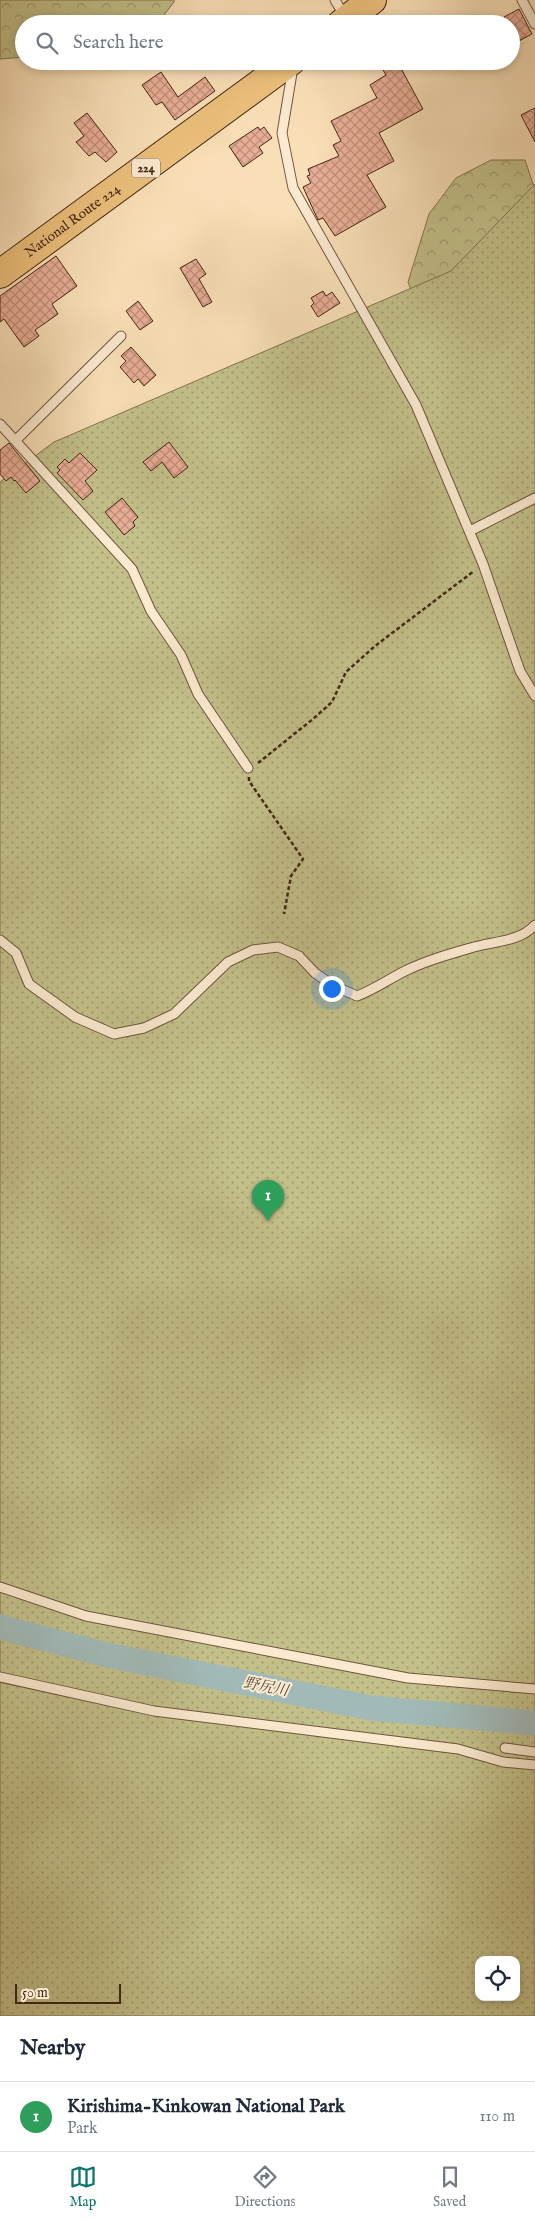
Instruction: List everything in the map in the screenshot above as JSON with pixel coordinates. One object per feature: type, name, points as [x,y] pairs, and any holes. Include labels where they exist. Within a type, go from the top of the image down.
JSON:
[{"type":"highway","points":[[341,14],[372,0]]},
{"type":"highway","name":"National Route 224","points":[[0,274],[280,70]]},
{"type":"lane","points":[[522,0],[535,24]]},
{"type":"lane","points":[[291,70],[282,133],[293,188],[416,405],[470,530],[520,671],[535,696]]},
{"type":"lane","points":[[16,440],[122,336]]},
{"type":"lane","points":[[0,424],[132,569],[151,611],[181,655],[198,694],[248,768]]},
{"type":"lane","points":[[470,530],[535,498]]},
{"type":"lane","points":[[0,940],[16,953],[29,984],[76,1017],[114,1034],[144,1028],[174,1014],[228,962],[253,950],[278,947],[299,956],[321,977],[334,986],[357,996],[372,991],[419,965],[476,946],[514,939],[535,925]]},
{"type":"lane","points":[[0,1587],[86,1616],[408,1678],[535,1689]]},
{"type":"lane","points":[[0,1677],[154,1711],[458,1749],[503,1762],[535,1765]]},
{"type":"lane","points":[[505,1748],[535,1752]]},
{"type":"path","points":[[284,914],[291,876],[303,859],[249,781],[248,768],[260,762],[314,719],[332,702],[346,672],[375,646],[483,564]]},
{"type":"green space","points":[[0,0],[174,0],[164,15],[15,15],[15,58],[0,59]]},
{"type":"green space","points":[[491,160],[525,160],[535,190],[427,336],[408,282],[429,214],[456,178]]},
{"type":"green space","points":[[535,184],[535,2016],[0,2016],[0,482],[54,442],[451,271]]},
{"type":"building","points":[[519,9],[532,34],[520,40],[520,15],[508,15]]},
{"type":"building","points":[[383,70],[402,70],[423,109],[379,133],[394,161],[367,175],[386,207],[335,236],[323,218],[318,220],[303,187],[311,183],[307,176],[310,175],[308,169],[339,156],[333,145],[341,141],[331,121],[377,98],[370,85],[386,75]]},
{"type":"building","points":[[161,72],[178,97],[205,77],[215,91],[175,120],[162,102],[156,105],[142,85]]},
{"type":"building","points":[[535,108],[535,142],[521,115]]},
{"type":"building","points":[[87,113],[117,152],[106,162],[95,152],[89,156],[76,142],[84,136],[74,123]]},
{"type":"building","points":[[258,127],[260,130],[264,127],[272,138],[259,147],[263,153],[243,167],[229,146]]},
{"type":"building","points":[[56,256],[77,286],[52,304],[58,314],[35,330],[39,336],[24,347],[4,319],[0,322],[0,296]]},
{"type":"building","points":[[196,259],[206,274],[199,279],[212,302],[203,307],[180,268]]},
{"type":"building","points":[[323,291],[326,296],[332,292],[340,303],[318,317],[311,306],[314,303],[311,298]]},
{"type":"building","points":[[138,301],[153,321],[140,330],[126,311]]},
{"type":"building","points":[[131,347],[156,375],[144,386],[138,379],[134,383],[120,367],[126,361],[121,356]]},
{"type":"building","points":[[169,442],[188,467],[174,478],[162,462],[151,471],[143,462]]},
{"type":"building","points":[[9,443],[40,481],[26,493],[11,477],[6,481],[0,474],[0,450]]},
{"type":"building","points":[[80,453],[97,470],[85,481],[93,491],[83,500],[57,473],[60,470],[57,467],[65,459],[69,463]]},
{"type":"building","points":[[122,498],[138,517],[133,522],[135,526],[124,535],[105,512]]},
{"type":"waterway","name":"野尻川","points":[[0,1627],[107,1655],[371,1708],[535,1723]]},
{"type":"place","name":"Kirishima-Kinkowan National Park","points":[[268,1221]]}]
